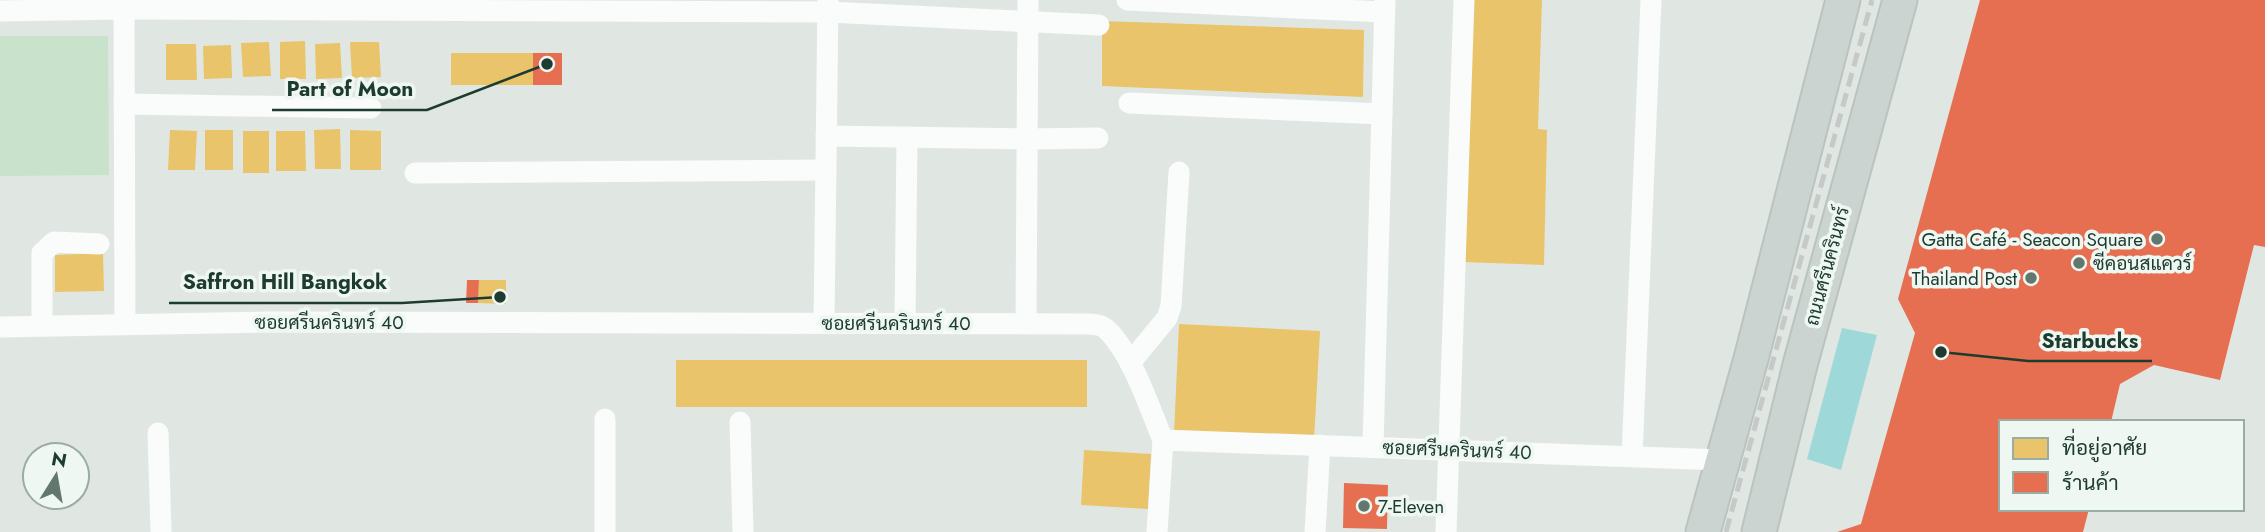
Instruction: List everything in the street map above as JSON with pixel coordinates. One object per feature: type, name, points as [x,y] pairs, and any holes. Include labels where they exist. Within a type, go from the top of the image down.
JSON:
[{"type":"main road","points":[[1703,532],[1843,0]]},
{"type":"main road","name":"ถนนศรีนครินทร์","points":[[1759,532],[1800,365],[1900,0]]},
{"type":"street","points":[[1026,323],[1028,0]]},
{"type":"street","points":[[1127,0],[1384,6],[1373,447]]},
{"type":"street","points":[[1446,532],[1464,0]]},
{"type":"street","points":[[1632,456],[1651,0]]},
{"type":"street","points":[[0,11],[124,4],[828,6],[1099,25]]},
{"type":"street","points":[[124,4],[125,324]]},
{"type":"street","points":[[824,323],[828,6]]},
{"type":"street","points":[[1129,103],[1381,114]]},
{"type":"street","points":[[124,104],[371,108]]},
{"type":"street","points":[[826,136],[1098,138]]},
{"type":"street","points":[[905,322],[907,138]]},
{"type":"street","points":[[415,173],[826,170]]},
{"type":"street","points":[[1130,363],[1167,317],[1171,306],[1179,172]]},
{"type":"street","points":[[43,326],[42,253],[54,243],[99,244]]},
{"type":"street","name":"ซอยศรีนครินทร์ 40","points":[[0,327],[272,322],[1091,324],[1102,326],[1108,331],[1130,363],[1163,440],[1723,460]]},
{"type":"street","points":[[605,419],[605,532]]},
{"type":"street","points":[[740,422],[743,532]]},
{"type":"street","points":[[158,433],[161,532]]},
{"type":"street","points":[[1157,532],[1163,440]]},
{"type":"street","points":[[1315,532],[1320,445]]},
{"type":"green space","points":[[0,36],[108,36],[109,175],[0,176]]},
{"type":"water","points":[[1842,328],[1877,335],[1841,470],[1807,459]]},
{"type":"building: ที่อยู่อาศัย","points":[[1472,0],[1542,0],[1538,129],[1547,130],[1544,265],[1463,262]]},
{"type":"building: ที่อยู่อาศัย","points":[[1102,21],[1364,30],[1363,97],[1102,86]]},
{"type":"building: ที่อยู่อาศัย","points":[[305,41],[306,79],[280,79],[280,42]]},
{"type":"building: ที่อยู่อาศัย","points":[[269,42],[271,76],[243,77],[241,43]]},
{"type":"building: ที่อยู่อาศัย","points":[[350,42],[379,42],[381,77],[352,78]]},
{"type":"building: ที่อยู่อาศัย","points":[[340,43],[342,78],[316,79],[315,44]]},
{"type":"building: ที่อยู่อาศัย","points":[[166,44],[196,44],[197,80],[166,80]]},
{"type":"building: ที่อยู่อาศัย","points":[[231,45],[232,78],[204,79],[203,46]]},
{"type":"building: ที่อยู่อาศัย","points":[[451,53],[533,53],[533,85],[451,85]]},
{"type":"building: ที่อยู่อาศัย","points":[[340,129],[341,169],[315,169],[314,130]]},
{"type":"building: ที่อยู่อาศัย","points":[[170,130],[197,131],[195,170],[168,170]]},
{"type":"building: ที่อยู่อาศัย","points":[[205,130],[233,130],[233,170],[205,170]]},
{"type":"building: ที่อยู่อาศัย","points":[[350,130],[381,131],[381,170],[350,170]]},
{"type":"building: ที่อยู่อาศัย","points":[[243,131],[269,131],[269,173],[243,173]]},
{"type":"building: ที่อยู่อาศัย","points":[[276,131],[305,131],[306,171],[276,171]]},
{"type":"building: ที่อยู่อาศัย","points":[[103,253],[104,291],[55,292],[55,255]]},
{"type":"building: ที่อยู่อาศัย","points":[[479,280],[506,280],[506,304],[478,303]]},
{"type":"building: ที่อยู่อาศัย","points":[[1179,324],[1320,331],[1314,441],[1174,433]]},
{"type":"building: ที่อยู่อาศัย","points":[[676,360],[1087,360],[1087,407],[676,407]]},
{"type":"building: ที่อยู่อาศัย","points":[[1084,450],[1151,454],[1148,509],[1081,505]]},
{"type":"building: ร้านค้า","name":"ซีคอนสแควร์","points":[[1980,0],[2265,0],[2265,247],[2254,245],[2220,380],[2154,365],[2120,384],[2111,420],[1999,420],[1999,511],[2088,511],[2083,532],[1837,532],[1861,524],[1915,333],[1898,299]]},
{"type":"building: ร้านค้า","points":[[533,53],[562,53],[562,85],[533,85]]},
{"type":"building: ร้านค้า","points":[[467,280],[479,280],[478,303],[466,303]]},
{"type":"building: ร้านค้า","points":[[1344,483],[1388,485],[1387,529],[1343,528]]},
{"type":"railway","points":[[1726,532],[1872,0]]},
{"type":"place","name":"Part of Moon","points":[[547,64]]},
{"type":"place","name":"Gatta Café - Seacon Square","points":[[2157,239]]},
{"type":"place","name":"ซีคอนสแควร์","points":[[2079,263]]},
{"type":"place","name":"Thailand Post","points":[[2031,278]]},
{"type":"place","name":"Saffron Hill Bangkok","points":[[500,297]]},
{"type":"place","name":"Starbucks","points":[[1941,352]]},
{"type":"place","name":"7-Eleven","points":[[1364,506]]}]
